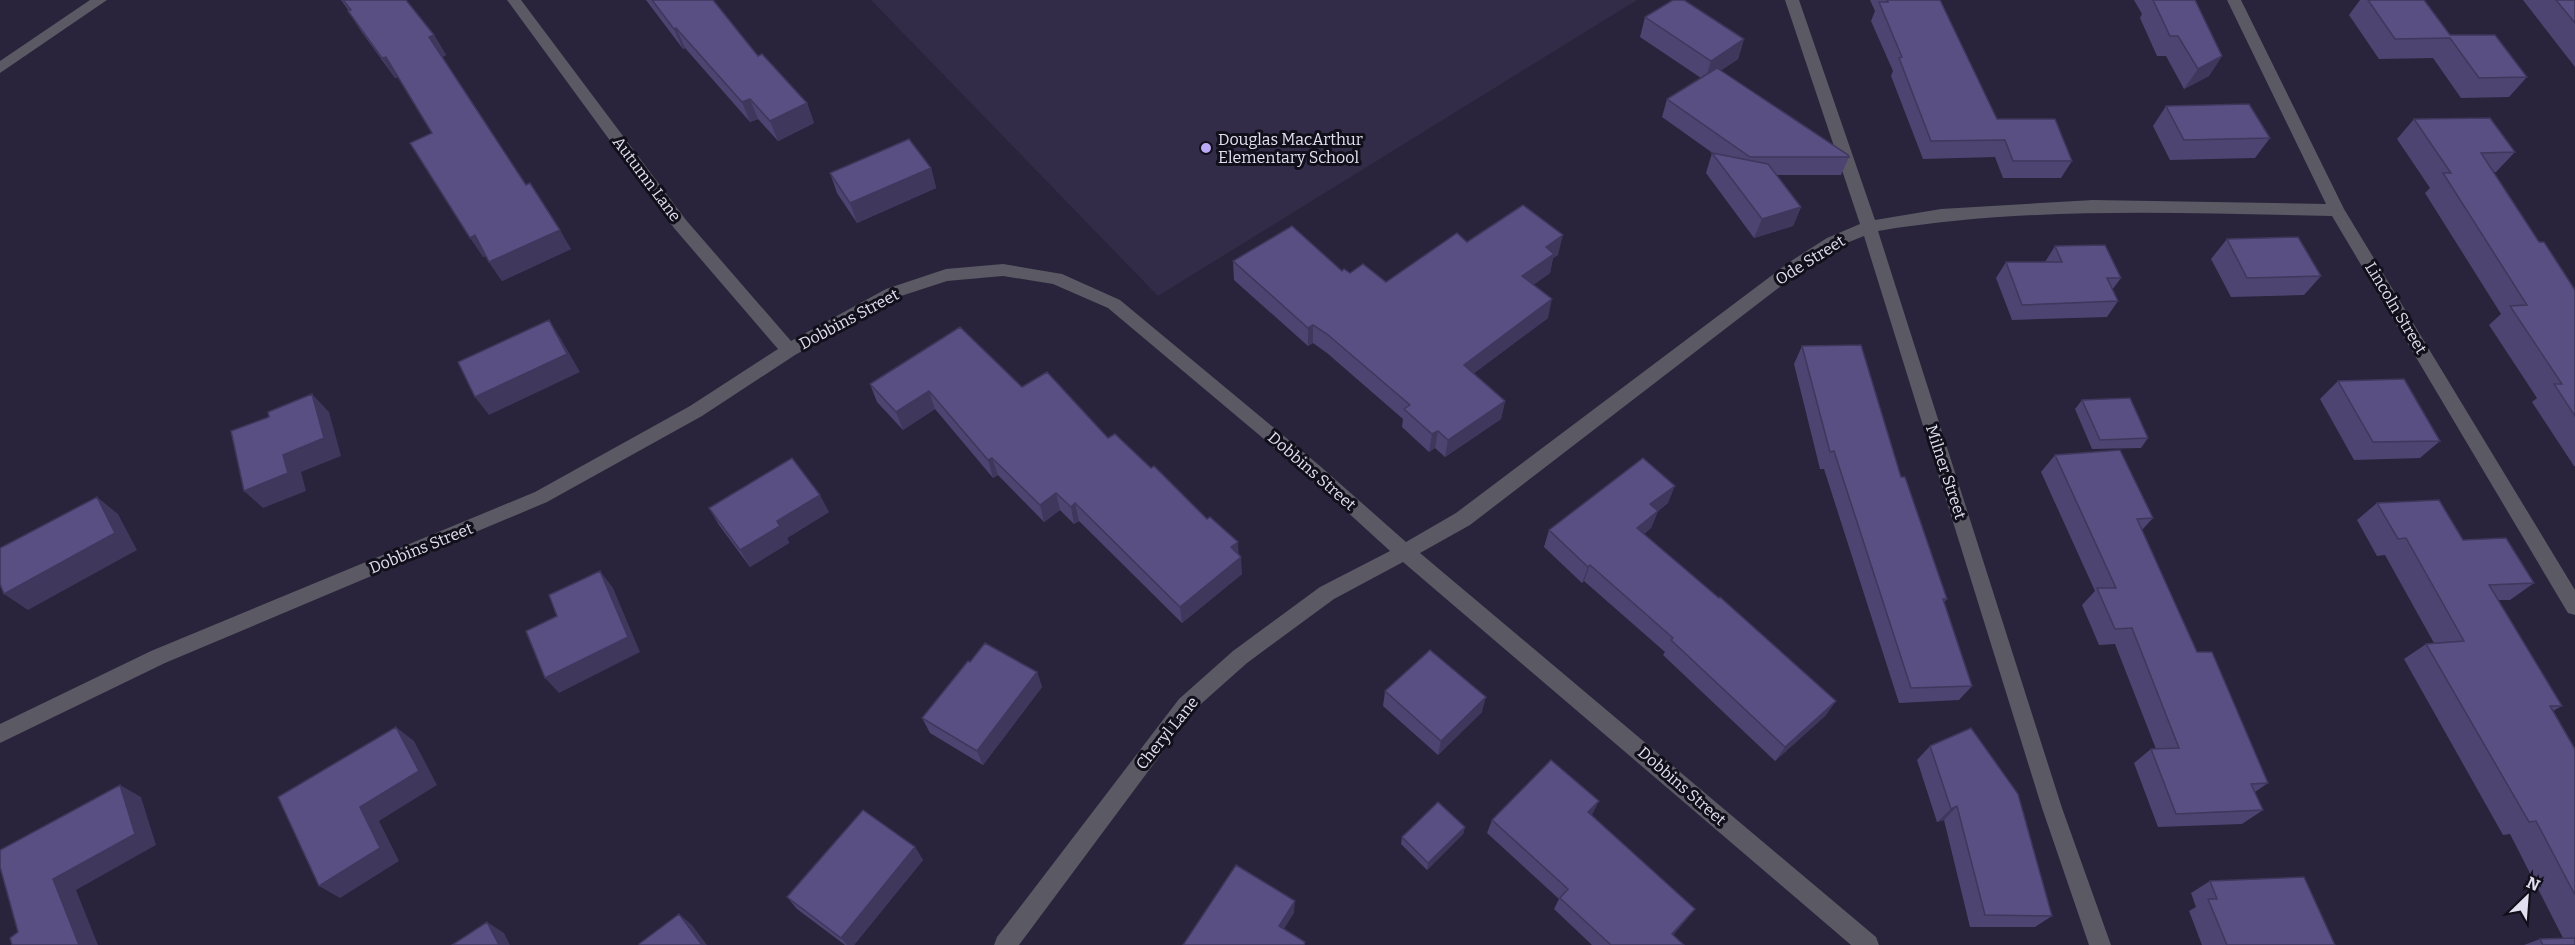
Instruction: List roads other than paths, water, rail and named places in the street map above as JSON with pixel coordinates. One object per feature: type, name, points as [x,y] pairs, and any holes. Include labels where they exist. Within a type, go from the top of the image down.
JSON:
[{"type":"street","points":[[0,68],[100,0]]},
{"type":"street","name":"Autumn Lane","points":[[514,0],[680,224],[789,350]]},
{"type":"street","name":"Milner Street","points":[[1792,0],[1869,227],[2052,808],[2100,945]]},
{"type":"street","name":"Lincoln Street","points":[[2234,0],[2337,210],[2575,607]]},
{"type":"street","name":"Ode Street","points":[[1406,552],[1463,519],[1797,265],[1833,242],[1869,227],[1941,215],[2092,206],[2337,210]]},
{"type":"street","name":"Dobbins Street","points":[[0,734],[158,657],[541,497],[696,411],[789,350],[892,293],[946,275],[1004,270],[1056,278],[1114,304],[1314,471],[1868,945]]},
{"type":"street","name":"Cheryl Lane","points":[[1005,945],[1186,705],[1240,657],[1327,593],[1406,552]]},
{"type":"place","name":"Douglas MacArthur Elementary School","points":[[1206,148]]}]
